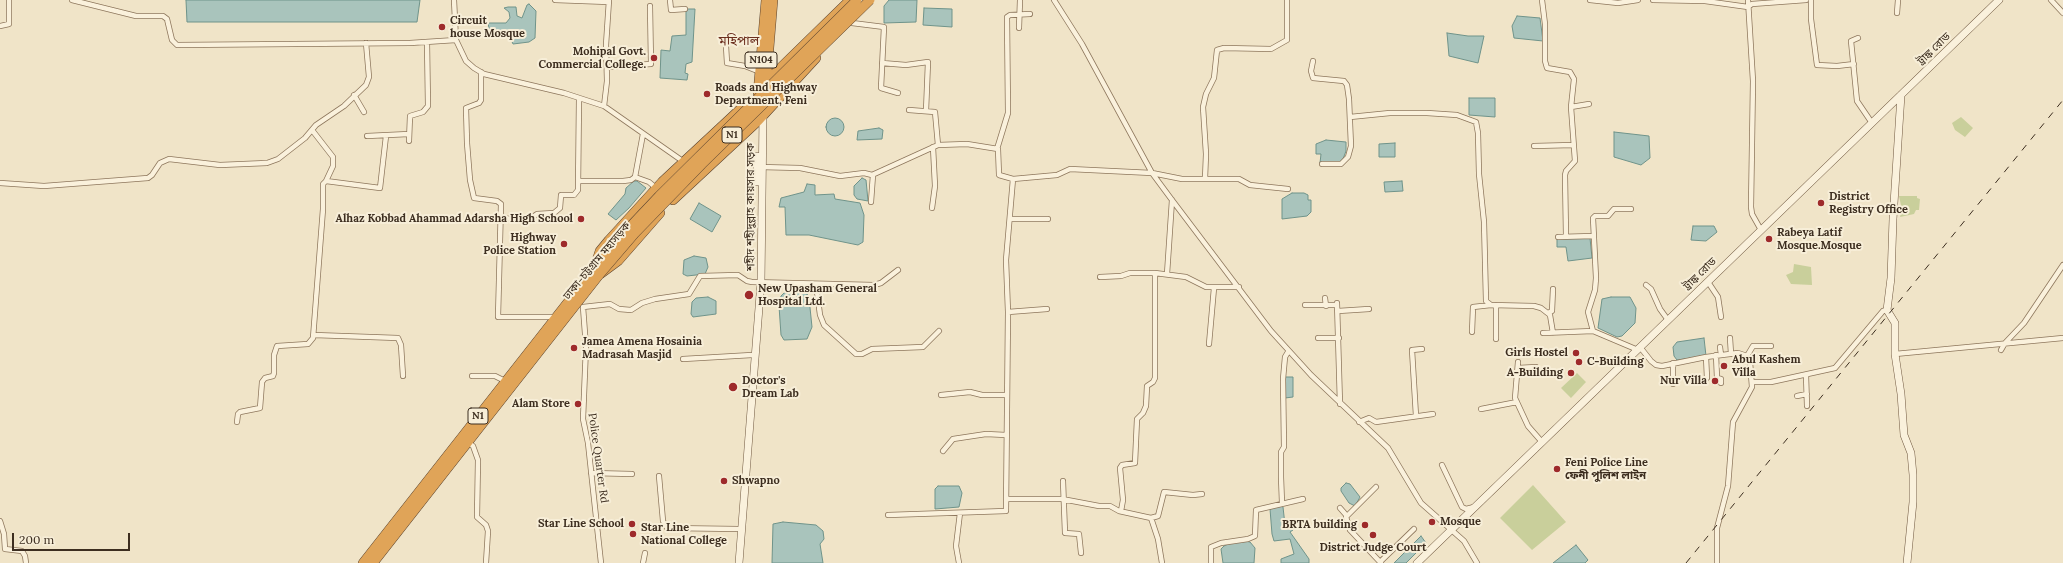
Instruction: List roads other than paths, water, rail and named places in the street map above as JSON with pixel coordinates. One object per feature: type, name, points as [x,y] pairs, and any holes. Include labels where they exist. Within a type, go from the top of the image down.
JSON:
[{"type":"highway","name":"N104","points":[[760,118],[758,93],[766,0]]},
{"type":"highway","name":"N104","points":[[760,118],[766,84],[773,0]]},
{"type":"highway","points":[[850,0],[758,93],[656,189],[600,251],[597,272],[613,266],[662,211],[760,118],[876,0]]},
{"type":"highway","name":"ঢাকা-চট্টগ্রাম মহাসড়ক","points":[[373,563],[468,442],[597,272],[625,232],[654,201],[857,0]]},
{"type":"highway","name":"ঢাকা-চট্টগ্রাম মহাসড়ক","points":[[363,563],[555,317],[702,164],[870,0]]},
{"type":"main road","name":"ট্রাঙ্ক রোড","points":[[1417,563],[1999,0]]},
{"type":"main road","points":[[1901,95],[1893,218],[1892,278],[1887,310],[1895,323],[1895,354],[1901,394],[1904,434],[1911,453],[1913,475],[1913,502],[1907,563]]},
{"type":"main road","name":"শহীদ শহীদুল্লাহ কায়সার সড়ক","points":[[739,563],[760,282],[760,118]]},
{"type":"main road","name":"শহীদ শহীদুল্লাহ কায়সার সড়ক","points":[[735,563],[752,356],[760,282]]},
{"type":"street","points":[[0,26],[9,24],[9,0]]},
{"type":"street","points":[[72,0],[136,16],[163,16],[167,19],[172,40],[177,45],[427,42],[456,40]]},
{"type":"street","points":[[454,0],[456,40],[466,61],[481,72],[604,106],[684,162]]},
{"type":"street","points":[[555,0],[609,1],[604,106]]},
{"type":"street","points":[[670,0],[671,10],[685,9]]},
{"type":"street","points":[[1019,28],[1020,0]]},
{"type":"street","points":[[1054,0],[1082,44],[1152,173],[1172,200],[1288,352],[1340,404],[1388,448],[1421,503],[1464,541],[1477,563]]},
{"type":"street","points":[[1205,179],[1206,154],[1204,99],[1214,78],[1217,50],[1224,48],[1271,49],[1287,40],[1287,0]]},
{"type":"street","points":[[1542,0],[1545,24],[1545,61],[1548,68],[1566,70],[1571,73],[1574,79],[1571,107],[1575,161],[1566,171],[1565,175],[1566,236]]},
{"type":"street","points":[[1590,0],[1618,3],[1638,0]]},
{"type":"street","points":[[1653,0],[1705,1],[1748,7],[1752,4],[1806,0]]},
{"type":"street","points":[[1748,0],[1753,81],[1751,207],[1752,214],[1761,230]]},
{"type":"street","points":[[1811,0],[1811,19],[1817,65],[1837,66],[1854,64]]},
{"type":"street","points":[[1897,13],[1898,0]]},
{"type":"street","points":[[2050,0],[2063,12]]},
{"type":"street","points":[[607,67],[651,64],[650,6]]},
{"type":"street","points":[[1030,14],[1010,15],[1007,17],[1006,21],[1008,113],[997,149],[999,175],[1013,179],[1059,175],[1070,169],[1152,173],[1182,179],[1239,179],[1250,185],[1288,189]]},
{"type":"street","points":[[852,23],[884,27],[881,88],[898,93]]},
{"type":"street","points":[[1858,38],[1850,41],[1854,64],[1857,101],[1872,123]]},
{"type":"street","points":[[409,141],[410,116],[423,112],[428,106],[427,42]]},
{"type":"street","points":[[0,182],[44,186],[148,178],[152,175],[160,163],[169,159],[220,165],[267,163],[278,159],[322,120],[344,106],[369,80],[366,43]]},
{"type":"street","points":[[726,46],[727,63],[746,66],[760,72]]},
{"type":"street","points":[[1313,61],[1311,71],[1313,78],[1340,80],[1346,83],[1350,118],[1351,146],[1347,160],[1341,164],[1322,164]]},
{"type":"street","points":[[882,63],[906,65],[928,62],[926,111]]},
{"type":"street","points":[[481,72],[481,100],[479,103],[468,106],[465,111],[470,180],[474,198],[500,202],[501,218],[498,316],[555,317]]},
{"type":"street","points":[[354,95],[364,112]]},
{"type":"street","points":[[501,218],[528,220],[537,214],[554,213],[560,208],[561,195],[574,195],[579,188],[579,98]]},
{"type":"street","points":[[1571,107],[1589,104]]},
{"type":"street","points":[[910,110],[935,112],[936,115],[936,186],[932,208]]},
{"type":"street","points":[[1350,118],[1390,113],[1427,113],[1456,115],[1472,119],[1476,122],[1484,222],[1484,291],[1486,301],[1493,305]]},
{"type":"street","points":[[237,422],[238,414],[240,412],[260,408],[262,382],[265,378],[273,376],[274,355],[277,346],[308,344],[314,335],[317,264],[323,208],[322,190],[333,166],[333,157],[312,130]]},
{"type":"street","points":[[367,136],[409,134]]},
{"type":"street","points":[[579,181],[631,180],[635,177],[643,134]]},
{"type":"street","points":[[326,181],[380,188],[386,136]]},
{"type":"street","points":[[759,167],[800,168],[840,176],[864,173],[873,175],[886,167],[936,146],[967,144],[997,149]]},
{"type":"street","points":[[1534,146],[1573,145]]},
{"type":"street","points":[[871,202],[873,175]]},
{"type":"street","points":[[635,177],[649,182],[656,189]]},
{"type":"street","points":[[888,515],[1004,512],[1007,499],[1006,395],[1008,312],[1006,260],[1013,179]]},
{"type":"street","points":[[1167,274],[1172,200]]},
{"type":"street","points":[[1593,330],[1588,312],[1595,290],[1596,278],[1593,236],[1594,217],[1608,216],[1614,209],[1631,209]]},
{"type":"street","points":[[1010,219],[1048,219]]},
{"type":"street","points":[[1558,237],[1593,236]]},
{"type":"street","points":[[2001,350],[2005,343],[2024,323],[2063,266]]},
{"type":"street","points":[[760,282],[878,285],[898,270]]},
{"type":"street","points":[[1100,277],[1122,276],[1130,273],[1155,273],[1186,277],[1200,282],[1205,286],[1214,288],[1239,287]]},
{"type":"street","points":[[1121,511],[1123,500],[1120,468],[1135,463],[1138,419],[1146,406],[1147,386],[1154,382],[1155,378],[1155,273]]},
{"type":"street","name":"Police Quarter Rd","points":[[601,563],[588,444],[583,419],[586,347],[583,307],[610,304],[619,309],[631,310],[642,303],[655,299],[689,294],[700,276],[738,274],[746,280],[760,282]]},
{"type":"street","points":[[1708,282],[1718,297],[1721,317]]},
{"type":"street","points":[[816,284],[820,315],[824,325],[856,354],[862,354],[872,349],[890,347],[923,347],[939,331]]},
{"type":"street","points":[[1646,285],[1651,289],[1660,309],[1668,320]]},
{"type":"street","points":[[1209,344],[1214,288]]},
{"type":"street","points":[[1548,313],[1552,311],[1554,289]]},
{"type":"street","points":[[1325,298],[1326,306]]},
{"type":"street","points":[[1305,305],[1369,309]]},
{"type":"street","points":[[1493,305],[1496,339]]},
{"type":"street","points":[[1472,332],[1473,307],[1493,305],[1534,306],[1548,313],[1553,332]]},
{"type":"street","points":[[1337,307],[1340,404]]},
{"type":"street","points":[[1008,312],[1047,309]]},
{"type":"street","points":[[1752,382],[1771,382],[1835,368],[1882,311],[1887,310]]},
{"type":"street","points":[[1543,333],[1593,330],[1639,348],[1656,365],[1718,355],[1740,353],[1747,356]]},
{"type":"street","points":[[314,335],[398,338],[401,345],[403,376]]},
{"type":"street","points":[[1318,338],[1339,338]]},
{"type":"street","points":[[1730,338],[1731,354]]},
{"type":"street","points":[[1895,354],[1926,353],[1965,346],[2063,338]]},
{"type":"street","points":[[1717,563],[1717,528],[1728,486],[1733,422],[1748,396],[1752,382],[1747,356],[1754,346],[1771,346]]},
{"type":"street","points":[[1720,347],[1718,355],[1717,378],[1721,379],[1721,383]]},
{"type":"street","points":[[1740,353],[1742,347]]},
{"type":"street","points":[[1416,416],[1412,350],[1422,349]]},
{"type":"street","points":[[1282,503],[1281,452],[1284,447],[1283,379],[1285,357],[1288,352]]},
{"type":"street","points":[[683,359],[752,356]]},
{"type":"street","points":[[1706,357],[1707,378]]},
{"type":"street","points":[[1518,362],[1515,390],[1517,402],[1528,426],[1542,442]]},
{"type":"street","points":[[1673,363],[1673,384]]},
{"type":"street","points":[[1518,368],[1536,367]]},
{"type":"street","points":[[1806,375],[1807,406]]},
{"type":"street","points":[[472,376],[495,376],[505,381]]},
{"type":"street","points":[[941,395],[975,392],[982,395],[1006,395]]},
{"type":"street","points":[[1797,396],[1807,394]]},
{"type":"street","points":[[1481,409],[1517,402]]},
{"type":"street","points":[[1360,422],[1369,418],[1376,422],[1433,414]]},
{"type":"street","points":[[943,451],[953,439],[986,434],[1006,435]]},
{"type":"street","points":[[468,442],[473,446],[478,460],[478,517],[486,525],[488,531],[486,563]]},
{"type":"street","points":[[1442,465],[1462,507],[1466,509],[1475,507]]},
{"type":"street","points":[[591,473],[632,474]]},
{"type":"street","points":[[659,476],[663,521],[667,528],[738,529]]},
{"type":"street","points":[[1063,481],[1062,499],[1065,533],[1079,534],[1081,553]]},
{"type":"street","points":[[1347,516],[1376,488]]},
{"type":"street","points":[[1007,499],[1062,499],[1099,506],[1110,506],[1121,511],[1151,518],[1158,516],[1164,492],[1193,495],[1202,494]]},
{"type":"street","points":[[1211,563],[1211,547],[1221,543],[1248,539],[1256,536],[1256,510],[1303,499]]},
{"type":"street","points":[[1340,508],[1347,516],[1347,523],[1350,530],[1380,563],[1414,529]]},
{"type":"street","points":[[959,563],[956,546],[960,513]]},
{"type":"street","points":[[1151,518],[1158,539],[1162,563]]},
{"type":"street","points":[[0,521],[4,534],[4,548],[7,550],[22,551],[25,556],[26,563]]},
{"type":"street","points":[[643,563],[644,553]]},
{"type":"water","points":[[186,0],[420,0],[417,22],[187,22]]},
{"type":"water","points":[[889,0],[917,0],[916,22],[884,23],[884,6]]},
{"type":"water","points":[[529,4],[536,11],[535,38],[529,42],[513,44],[510,37],[490,33],[488,23],[506,23],[510,18],[509,12],[504,8],[516,7],[517,16],[522,18],[527,5]]},
{"type":"water","points":[[924,8],[952,9],[952,27],[923,25]]},
{"type":"water","points":[[686,9],[695,9],[692,62],[686,64],[685,73],[688,74],[687,80],[660,78],[661,50],[670,51],[672,36],[686,35]]},
{"type":"water","points":[[1517,16],[1540,18],[1543,41],[1514,38],[1512,26]]},
{"type":"water","points":[[1447,33],[1468,36],[1484,36],[1478,63],[1449,56]]},
{"type":"water","points":[[1469,98],[1495,98],[1495,117],[1469,115]]},
{"type":"water","points":[[835,118],[841,121],[844,127],[841,133],[835,136],[829,133],[826,127],[829,121]]},
{"type":"water","points":[[879,128],[883,130],[882,139],[857,140],[858,131]]},
{"type":"water","points":[[1614,132],[1649,136],[1650,158],[1641,165],[1614,157]]},
{"type":"water","points":[[1326,140],[1346,142],[1346,151],[1340,162],[1320,163],[1321,154],[1316,154],[1316,144]]},
{"type":"water","points":[[1395,143],[1395,157],[1379,157],[1379,144]]},
{"type":"water","points":[[862,178],[866,180],[868,201],[857,199],[854,195],[854,186]]},
{"type":"water","points":[[634,181],[637,181],[646,188],[629,208],[616,220],[608,214],[625,194],[626,188]]},
{"type":"water","points":[[1402,181],[1403,191],[1385,192],[1384,182]]},
{"type":"water","points":[[807,184],[815,185],[815,195],[834,194],[835,199],[860,203],[864,215],[863,242],[858,245],[809,235],[786,235],[785,207],[779,207],[781,198],[804,192]]},
{"type":"water","points":[[1292,193],[1304,193],[1308,195],[1308,200],[1311,200],[1311,212],[1307,216],[1282,219],[1282,199]]},
{"type":"water","points":[[699,203],[721,216],[712,232],[690,219]]},
{"type":"water","points":[[1693,226],[1714,226],[1717,232],[1706,241],[1691,240]]},
{"type":"water","points":[[1571,237],[1590,238],[1592,258],[1568,261],[1566,247],[1557,247],[1557,239]]},
{"type":"water","points":[[694,256],[706,258],[708,267],[705,274],[687,276],[683,274],[684,260]]},
{"type":"water","points":[[801,291],[808,295],[809,298],[812,327],[807,339],[784,340],[781,335],[779,306],[781,296],[784,293]]},
{"type":"water","points":[[708,297],[716,301],[716,314],[693,317],[691,314],[692,302],[696,298]]},
{"type":"water","points":[[1611,297],[1630,297],[1636,308],[1635,323],[1622,336],[1617,337],[1598,328],[1602,299]]},
{"type":"water","points":[[1704,338],[1706,356],[1677,360],[1674,356],[1673,347],[1677,342]]},
{"type":"water","points":[[1285,377],[1293,377],[1293,397],[1285,398]]},
{"type":"water","points":[[1346,483],[1350,484],[1360,497],[1355,506],[1349,503],[1341,491],[1341,488]]},
{"type":"water","points":[[938,486],[959,486],[962,493],[959,507],[935,509],[935,489]]},
{"type":"water","points":[[1280,505],[1283,507],[1285,525],[1292,526],[1293,530],[1290,532],[1309,559],[1309,563],[1281,563],[1281,559],[1294,554],[1290,539],[1274,541],[1272,534],[1270,509]]},
{"type":"water","points":[[783,522],[816,525],[823,531],[824,539],[820,544],[823,563],[772,563],[773,524]]},
{"type":"water","points":[[1421,536],[1426,543],[1406,563],[1394,563]]},
{"type":"water","points":[[1245,541],[1250,542],[1255,548],[1254,563],[1223,563],[1221,549],[1224,546],[1230,543]]},
{"type":"water","points":[[1576,545],[1588,560],[1585,563],[1553,563]]},
{"type":"railway","points":[[1686,563],[2063,100]]},
{"type":"place","name":"Circuit house Mosque","points":[[442,27]]},
{"type":"place","name":"Mohipal Govt. Commercial College.","points":[[654,58]]},
{"type":"place","name":"Roads and Highway Department, Feni","points":[[707,94]]},
{"type":"place","name":"District Registry Office","points":[[1821,203]]},
{"type":"place","name":"Alhaz Kobbad Ahammad Adarsha High School","points":[[581,219]]},
{"type":"place","name":"Rabeya Latif Mosque.Mosque","points":[[1769,239]]},
{"type":"place","name":"Highway Police Station","points":[[564,244]]},
{"type":"place","name":"New Upasham General Hospital Ltd.","points":[[749,295]]},
{"type":"place","name":"Jamea Amena Hosainia Madrasah Masjid","points":[[574,348]]},
{"type":"place","name":"Girls Hostel","points":[[1576,353]]},
{"type":"place","name":"C-Building","points":[[1579,362]]},
{"type":"place","name":"Abul Kashem Villa","points":[[1724,366]]},
{"type":"place","name":"A-Building","points":[[1571,373]]},
{"type":"place","name":"Nur Villa","points":[[1715,381]]},
{"type":"place","name":"Doctor's Dream Lab","points":[[733,387]]},
{"type":"place","name":"Alam Store","points":[[578,404]]},
{"type":"place","name":"Feni Police Line ফেনী পুলিশ লাইন","points":[[1557,469]]},
{"type":"place","name":"Shwapno","points":[[724,481]]},
{"type":"place","name":"Mosque","points":[[1432,522]]},
{"type":"place","name":"Star Line School","points":[[632,524]]},
{"type":"place","name":"BRTA building","points":[[1365,525]]},
{"type":"place","name":"Star Line National College","points":[[633,534]]},
{"type":"place","name":"District Judge Court","points":[[1373,535]]},
{"type":"district","name":"মহিপাল","points":[[739,41]]}]
